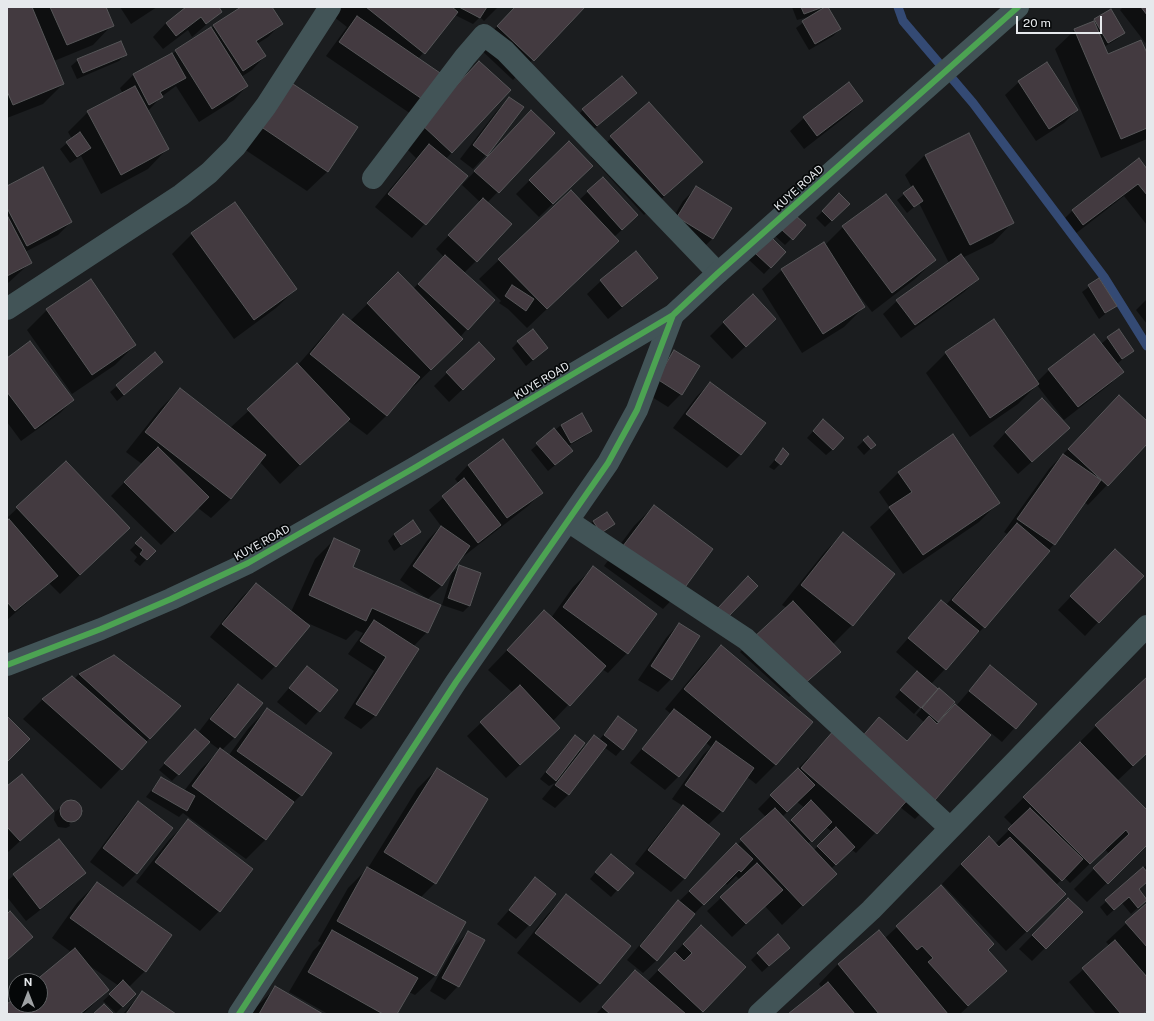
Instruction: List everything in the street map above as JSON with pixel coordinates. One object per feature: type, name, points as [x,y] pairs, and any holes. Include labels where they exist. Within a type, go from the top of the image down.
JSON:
[{"type":"street","points":[[7,309],[180,196],[208,173],[235,147],[266,106],[330,7]]},
{"type":"street","name":"KUYE ROAD","points":[[7,665],[108,626],[171,599],[248,563],[414,468],[673,315],[718,273],[1018,7]]},
{"type":"street","points":[[373,178],[465,57],[484,35],[505,51],[718,273]]},
{"type":"street","points":[[240,1014],[456,682],[608,463],[636,410],[673,315]]},
{"type":"street","points":[[568,521],[746,639],[950,828]]},
{"type":"street","points":[[759,1014],[871,910],[1147,626]]},
{"type":"building","points":[[7,7],[32,7],[64,84],[13,105],[7,91]]},
{"type":"building","points":[[50,7],[106,7],[114,26],[67,45]]},
{"type":"building","points":[[186,7],[219,7],[222,12],[206,24],[201,17],[176,36],[166,23]]},
{"type":"building","points":[[241,7],[272,7],[283,24],[256,41],[266,56],[243,71],[213,25]]},
{"type":"building","points":[[366,7],[452,7],[458,12],[425,54]]},
{"type":"building","points":[[459,7],[487,7],[480,18]]},
{"type":"building","points":[[515,7],[585,7],[534,61],[497,26]]},
{"type":"building","points":[[801,7],[823,7],[804,14]]},
{"type":"building","points":[[825,7],[828,7],[841,29],[815,44],[802,21]]},
{"type":"building","points":[[1141,7],[1147,7],[1147,15]]},
{"type":"building","points":[[1111,9],[1125,33],[1108,43],[1094,19]]},
{"type":"building","points":[[357,16],[443,75],[425,101],[339,42]]},
{"type":"building","points":[[1094,21],[1108,54],[1141,40],[1147,53],[1147,128],[1121,139],[1074,29]]},
{"type":"building","points":[[211,27],[248,86],[212,109],[175,50]]},
{"type":"building","points":[[121,41],[127,55],[83,73],[77,59]]},
{"type":"building","points":[[172,53],[186,78],[160,92],[163,97],[149,105],[133,74]]},
{"type":"building","points":[[479,61],[511,90],[452,153],[421,124]]},
{"type":"building","points":[[1047,62],[1078,110],[1049,129],[1018,81]]},
{"type":"building","points":[[622,76],[637,93],[597,126],[582,109]]},
{"type":"building","points":[[290,82],[358,127],[328,172],[260,126]]},
{"type":"building","points":[[849,82],[863,101],[817,136],[803,117]]},
{"type":"building","points":[[135,86],[169,149],[121,175],[87,111]]},
{"type":"building","points":[[509,97],[524,107],[487,156],[473,145]]},
{"type":"building","points":[[649,102],[703,162],[664,196],[610,136]]},
{"type":"building","points":[[531,110],[555,133],[499,193],[474,171]]},
{"type":"building","points":[[80,132],[91,148],[77,157],[66,142]]},
{"type":"building","points":[[969,133],[1014,223],[970,245],[925,155]]},
{"type":"building","points":[[569,141],[593,166],[553,204],[529,180]]},
{"type":"building","points":[[429,144],[468,176],[426,225],[388,194]]},
{"type":"building","points":[[1139,158],[1147,169],[1147,195],[1138,184],[1083,225],[1072,210]]},
{"type":"building","points":[[43,167],[72,222],[27,246],[7,208],[7,186]]},
{"type":"building","points":[[603,177],[638,215],[622,230],[587,191]]},
{"type":"building","points":[[696,186],[732,208],[713,239],[677,217]]},
{"type":"building","points":[[913,186],[923,201],[914,207],[903,193]]},
{"type":"building","points":[[571,190],[619,241],[547,309],[498,259]]},
{"type":"building","points":[[839,193],[850,204],[832,221],[822,211]]},
{"type":"building","points":[[886,194],[936,260],[892,293],[842,226]]},
{"type":"building","points":[[483,198],[512,224],[477,262],[448,235]]},
{"type":"building","points":[[235,202],[297,289],[254,320],[191,233]]},
{"type":"building","points":[[794,214],[806,225],[793,240],[781,229]]},
{"type":"building","points":[[7,215],[32,263],[7,276]]},
{"type":"building","points":[[770,236],[786,252],[771,268],[755,253]]},
{"type":"building","points":[[824,242],[865,307],[823,334],[781,269]]},
{"type":"building","points":[[636,251],[658,278],[622,307],[600,280]]},
{"type":"building","points":[[961,254],[979,279],[915,325],[896,300]]},
{"type":"building","points":[[445,255],[495,300],[468,330],[418,284]]},
{"type":"building","points":[[398,272],[463,339],[431,370],[367,303]]},
{"type":"building","points":[[1099,278],[1117,306],[1105,313],[1088,285]]},
{"type":"building","points":[[91,279],[136,345],[92,375],[46,309]]},
{"type":"building","points":[[512,285],[534,299],[526,311],[505,296]]},
{"type":"building","points":[[753,294],[776,319],[746,347],[723,322]]},
{"type":"building","points":[[343,314],[420,377],[387,416],[310,354]]},
{"type":"building","points":[[994,319],[1039,384],[990,418],[945,352]]},
{"type":"building","points":[[533,329],[548,348],[533,360],[517,341]]},
{"type":"building","points":[[1119,329],[1134,351],[1122,359],[1107,337]]},
{"type":"building","points":[[1094,334],[1124,372],[1078,407],[1048,369]]},
{"type":"building","points":[[30,341],[74,400],[35,429],[7,392],[7,358]]},
{"type":"building","points":[[479,342],[495,359],[463,390],[446,372]]},
{"type":"building","points":[[674,350],[700,366],[682,395],[657,379]]},
{"type":"building","points":[[155,352],[163,362],[124,395],[116,385]]},
{"type":"building","points":[[297,363],[350,419],[300,465],[247,409]]},
{"type":"building","points":[[710,382],[766,423],[741,455],[686,414]]},
{"type":"building","points":[[180,388],[266,455],[231,499],[145,432]]},
{"type":"building","points":[[1119,395],[1147,421],[1147,444],[1108,486],[1068,449]]},
{"type":"building","points":[[1042,398],[1070,428],[1032,462],[1005,432]]},
{"type":"building","points":[[582,413],[592,431],[571,443],[561,425]]},
{"type":"building","points":[[823,419],[844,438],[833,450],[813,431]]},
{"type":"building","points":[[554,428],[573,451],[555,465],[536,443]]},
{"type":"building","points":[[953,434],[1000,503],[923,555],[889,507],[912,492],[898,472]]},
{"type":"building","points":[[868,436],[876,445],[871,449],[863,440]]},
{"type":"building","points":[[503,439],[543,493],[507,518],[468,465]]},
{"type":"building","points":[[158,447],[209,497],[175,532],[124,482]]},
{"type":"building","points":[[783,448],[789,454],[781,465],[775,460]]},
{"type":"building","points":[[1063,454],[1101,480],[1055,545],[1017,519]]},
{"type":"building","points":[[66,461],[130,528],[80,575],[16,507]]},
{"type":"building","points":[[464,478],[501,525],[478,543],[442,496]]},
{"type":"building","points":[[654,505],[713,549],[683,590],[623,546]]},
{"type":"building","points":[[607,512],[615,524],[601,533],[593,521]]},
{"type":"building","points":[[9,519],[58,576],[15,611],[7,602],[7,521]]},
{"type":"building","points":[[413,520],[421,532],[401,545],[394,534]]},
{"type":"building","points":[[1017,523],[1050,551],[985,628],[952,600]]},
{"type":"building","points":[[441,526],[470,546],[442,586],[413,566]]},
{"type":"building","points":[[843,532],[895,574],[853,626],[801,585]]},
{"type":"building","points":[[141,537],[156,551],[147,560],[140,554],[143,550],[135,543]]},
{"type":"building","points":[[334,538],[360,550],[353,567],[441,605],[428,633],[372,608],[366,621],[309,595]]},
{"type":"building","points":[[1115,549],[1144,576],[1099,623],[1070,596]]},
{"type":"building","points":[[459,565],[481,573],[470,606],[448,598]]},
{"type":"building","points":[[593,566],[657,614],[628,654],[563,607]]},
{"type":"building","points":[[748,576],[758,586],[728,617],[718,608]]},
{"type":"building","points":[[256,583],[310,626],[276,667],[222,624]]},
{"type":"building","points":[[941,600],[979,631],[946,670],[908,638]]},
{"type":"building","points":[[793,601],[841,652],[803,685],[753,638]]},
{"type":"building","points":[[544,610],[606,666],[570,706],[507,650]]},
{"type":"building","points":[[374,620],[419,649],[376,716],[356,704],[386,657],[360,641]]},
{"type":"building","points":[[679,623],[700,636],[672,680],[651,666]]},
{"type":"building","points":[[721,645],[813,722],[776,765],[684,689]]},
{"type":"building","points":[[114,655],[181,706],[150,739],[79,674]]},
{"type":"building","points":[[990,665],[1037,704],[1016,729],[969,691]]},
{"type":"building","points":[[307,666],[338,690],[320,712],[289,688]]},
{"type":"building","points":[[917,671],[938,689],[921,708],[900,690]]},
{"type":"building","points":[[72,676],[147,742],[122,770],[42,699]]},
{"type":"building","points":[[1147,677],[1147,753],[1133,766],[1095,725]]},
{"type":"building","points":[[238,684],[263,703],[235,738],[210,719]]},
{"type":"building","points":[[520,685],[560,728],[520,765],[480,722]]},
{"type":"building","points":[[939,688],[955,702],[938,722],[922,708]]},
{"type":"building","points":[[955,704],[991,735],[935,800],[861,738],[879,717],[907,741],[929,716],[937,724]]},
{"type":"building","points":[[267,708],[332,753],[302,796],[237,751]]},
{"type":"building","points":[[674,709],[711,737],[679,777],[642,749]]},
{"type":"building","points":[[7,716],[30,739],[7,762]]},
{"type":"building","points":[[618,716],[637,730],[623,750],[604,735]]},
{"type":"building","points":[[195,729],[210,742],[179,775],[164,763]]},
{"type":"building","points":[[835,729],[911,796],[877,834],[801,768]]},
{"type":"building","points":[[575,735],[585,743],[556,781],[546,772]]},
{"type":"building","points":[[594,735],[607,745],[569,795],[555,785]]},
{"type":"building","points":[[716,741],[754,768],[723,812],[685,785]]},
{"type":"building","points":[[1080,742],[1147,810],[1147,845],[1108,884],[1093,868],[1129,834],[1126,830],[1090,864],[1023,797]]},
{"type":"building","points":[[220,748],[294,802],[266,840],[192,786]]},
{"type":"building","points":[[437,768],[488,799],[436,884],[384,852]]},
{"type":"building","points":[[798,768],[815,785],[787,812],[770,795]]},
{"type":"building","points":[[22,774],[54,811],[20,841],[7,827],[7,786]]},
{"type":"building","points":[[161,777],[195,796],[187,811],[152,791]]},
{"type":"building","points":[[71,800],[79,803],[82,811],[79,819],[71,822],[63,819],[60,811],[63,803]]},
{"type":"building","points":[[811,800],[832,822],[812,842],[791,820]]},
{"type":"building","points":[[138,801],[173,828],[137,874],[103,848]]},
{"type":"building","points":[[683,805],[720,834],[685,879],[648,850]]},
{"type":"building","points":[[775,808],[837,874],[803,906],[740,839]]},
{"type":"building","points":[[1030,808],[1083,859],[1062,881],[1008,829]]},
{"type":"building","points":[[188,819],[253,869],[220,912],[155,862]]},
{"type":"building","points":[[836,827],[855,847],[836,865],[817,846]]},
{"type":"building","points":[[989,836],[999,847],[1010,837],[1066,894],[1027,932],[961,864]]},
{"type":"building","points":[[59,839],[86,873],[40,909],[13,874]]},
{"type":"building","points":[[736,843],[753,859],[741,872],[739,870],[704,905],[689,891]]},
{"type":"building","points":[[611,854],[634,873],[618,891],[595,872]]},
{"type":"building","points":[[757,863],[783,890],[746,924],[720,897]]},
{"type":"building","points":[[367,867],[466,922],[436,976],[337,921]]},
{"type":"building","points":[[1143,867],[1147,872],[1147,882],[1139,889],[1147,900],[1138,908],[1129,897],[1114,910],[1105,900]]},
{"type":"building","points":[[535,877],[556,894],[530,926],[509,910]]},
{"type":"building","points":[[97,882],[172,935],[146,972],[70,918]]},
{"type":"building","points":[[941,885],[994,944],[988,950],[1007,971],[968,1006],[928,962],[933,958],[922,946],[917,950],[896,926]]},
{"type":"building","points":[[566,894],[631,946],[600,984],[535,933]]},
{"type":"building","points":[[1068,898],[1083,912],[1046,949],[1032,935]]},
{"type":"building","points":[[678,900],[695,914],[657,961],[640,946]]},
{"type":"building","points":[[1147,903],[1147,947],[1125,922]]},
{"type":"building","points":[[10,911],[33,937],[7,960],[7,914]]},
{"type":"building","points":[[701,925],[746,967],[703,1012],[658,970],[675,952],[684,961],[692,953],[683,944]]},
{"type":"building","points":[[332,930],[418,978],[397,1014],[383,1014],[308,972]]},
{"type":"building","points":[[879,930],[948,1014],[879,1014],[838,964]]},
{"type":"building","points":[[468,931],[485,940],[459,987],[442,978]]},
{"type":"building","points":[[778,934],[790,948],[769,966],[757,953]]},
{"type":"building","points":[[1115,940],[1147,977],[1147,1011],[1143,1014],[1121,1014],[1082,968]]},
{"type":"building","points":[[75,948],[109,990],[80,1014],[7,1014],[8,1003],[8,1013],[48,1013],[48,973],[45,973]]},
{"type":"building","points":[[635,970],[686,1014],[610,1014],[602,1007]]},
{"type":"building","points":[[123,980],[136,994],[123,1007],[109,994]]},
{"type":"building","points":[[828,982],[855,1014],[788,1014]]},
{"type":"building","points":[[275,986],[323,1014],[259,1014]]},
{"type":"building","points":[[142,991],[176,1014],[126,1014]]},
{"type":"building","points":[[104,1004],[114,1014],[93,1014]]},
{"type":"waterway","points":[[898,7],[903,21],[973,103],[1104,277],[1147,346]]},
{"type":"cycle path","points":[[7,665],[101,629],[171,599],[248,563],[414,468],[673,315],[718,273],[1018,7]]},
{"type":"cycle path","points":[[239,1014],[456,682],[608,463],[637,410],[673,315]]}]
